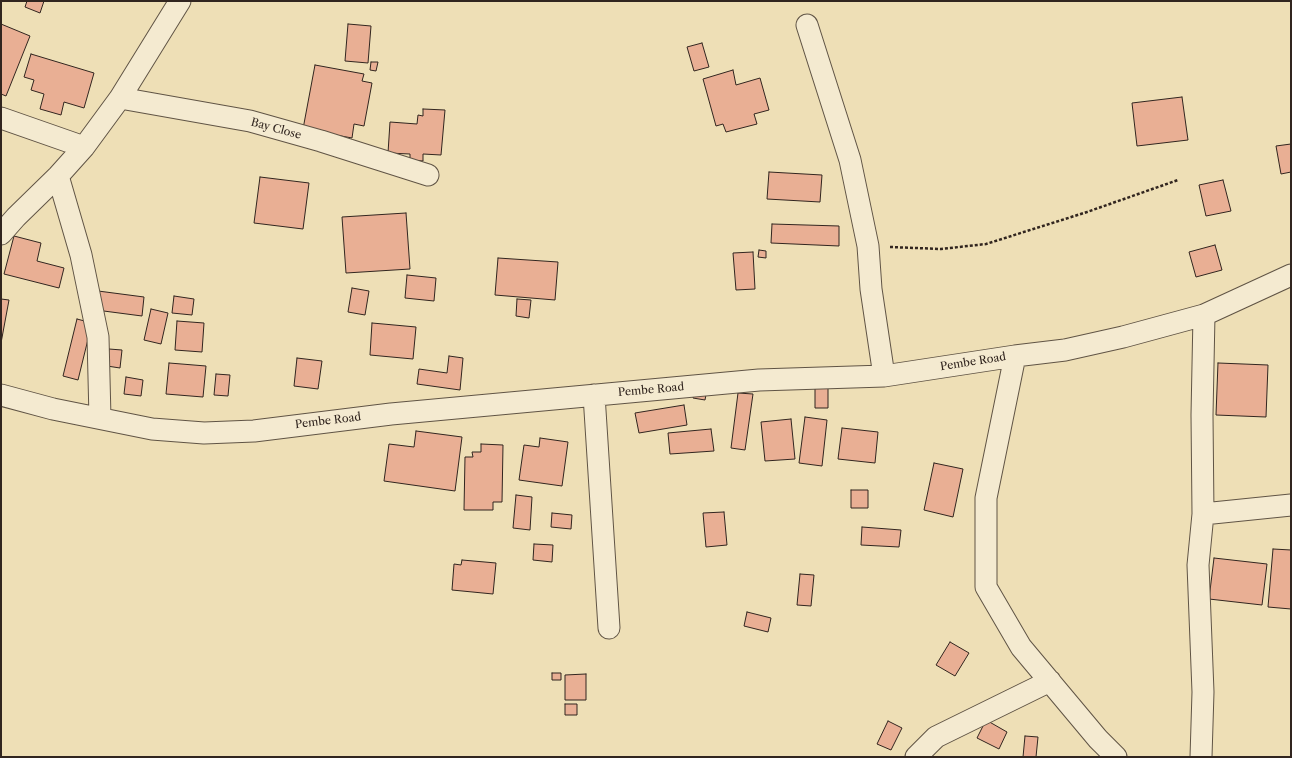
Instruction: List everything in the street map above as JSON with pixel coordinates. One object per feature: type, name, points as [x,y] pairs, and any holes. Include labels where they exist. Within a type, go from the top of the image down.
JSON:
[{"type":"street","points":[[1,234],[16,217],[58,176],[84,147],[120,98],[180,1]]},
{"type":"street","points":[[807,25],[850,160],[868,246],[871,289],[884,376]]},
{"type":"street","name":"Bay Close","points":[[120,98],[250,121],[321,141],[428,175]]},
{"type":"street","points":[[1,118],[84,147]]},
{"type":"street","points":[[58,176],[82,255],[98,337],[100,418]]},
{"type":"street","name":"Pembe Road","points":[[1,395],[53,410],[152,429],[204,433],[240,431],[399,413],[759,380],[884,376],[1014,356],[1065,350],[1123,336],[1204,314],[1291,275]]},
{"type":"street","points":[[1201,757],[1203,692],[1198,565],[1202,514],[1204,314]]},
{"type":"street","points":[[1014,356],[986,498],[986,587],[1021,647],[1098,738],[1116,757]]},
{"type":"street","points":[[594,395],[609,628]]},
{"type":"street","points":[[1202,514],[1291,505]]},
{"type":"street","points":[[916,757],[936,737],[1050,681]]},
{"type":"path","points":[[868,246],[941,249],[986,244],[1087,212],[1178,180]]},
{"type":"building","points":[[27,1],[44,1],[40,13],[25,7]]},
{"type":"building","points":[[1,24],[30,36],[6,96],[1,94]]},
{"type":"building","points":[[348,24],[371,26],[368,63],[345,61]]},
{"type":"building","points":[[702,43],[709,67],[694,71],[687,47]]},
{"type":"building","points":[[31,54],[94,73],[84,108],[64,102],[61,115],[40,109],[44,94],[31,90],[34,80],[24,77]]},
{"type":"building","points":[[371,62],[378,62],[376,71],[370,70]]},
{"type":"building","points":[[315,65],[364,74],[362,81],[372,83],[364,126],[354,124],[352,138],[303,129]]},
{"type":"building","points":[[733,70],[736,85],[760,78],[769,110],[754,114],[757,124],[726,132],[723,124],[716,126],[703,79]]},
{"type":"building","points":[[1182,97],[1188,140],[1137,146],[1132,103]]},
{"type":"building","points":[[423,109],[445,110],[441,155],[423,154],[423,161],[410,160],[410,154],[388,153],[390,122],[417,124],[418,115],[423,116]]},
{"type":"building","points":[[1291,144],[1291,172],[1281,174],[1276,146]]},
{"type":"building","points":[[769,172],[822,175],[820,202],[767,199]]},
{"type":"building","points":[[260,177],[309,183],[303,229],[254,223]]},
{"type":"building","points":[[1223,180],[1231,211],[1206,216],[1199,185]]},
{"type":"building","points":[[406,213],[410,269],[346,273],[342,217]]},
{"type":"building","points":[[772,224],[839,226],[839,246],[771,243]]},
{"type":"building","points":[[14,236],[41,243],[37,261],[64,268],[59,288],[4,274]]},
{"type":"building","points":[[1215,245],[1222,270],[1196,277],[1189,252]]},
{"type":"building","points":[[759,250],[766,251],[766,258],[758,257]]},
{"type":"building","points":[[753,252],[755,289],[736,290],[733,253]]},
{"type":"building","points":[[498,258],[558,262],[555,300],[495,295]]},
{"type":"building","points":[[407,275],[436,278],[434,301],[405,298]]},
{"type":"building","points":[[352,288],[369,291],[365,315],[348,312]]},
{"type":"building","points":[[98,291],[144,297],[142,316],[96,310]]},
{"type":"building","points":[[174,296],[194,299],[192,315],[172,313]]},
{"type":"building","points":[[1,299],[9,300],[1,343]]},
{"type":"building","points":[[517,299],[531,300],[529,318],[516,316]]},
{"type":"building","points":[[151,309],[168,313],[161,344],[144,340]]},
{"type":"building","points":[[77,319],[92,323],[78,380],[63,376]]},
{"type":"building","points":[[177,321],[204,323],[202,352],[175,350]]},
{"type":"building","points":[[372,323],[416,327],[413,359],[370,355]]},
{"type":"building","points":[[109,349],[122,350],[120,368],[107,366]]},
{"type":"building","points":[[449,356],[463,358],[460,390],[417,384],[419,369],[447,373]]},
{"type":"building","points":[[297,358],[322,361],[318,389],[294,386]]},
{"type":"building","points":[[169,363],[206,366],[203,397],[166,394]]},
{"type":"building","points":[[1218,363],[1268,365],[1266,417],[1216,415]]},
{"type":"building","points":[[216,374],[230,375],[228,396],[214,395]]},
{"type":"building","points":[[126,377],[143,380],[141,396],[124,394]]},
{"type":"building","points":[[694,387],[707,389],[705,400],[693,398]]},
{"type":"building","points":[[815,388],[828,388],[828,408],[815,408]]},
{"type":"building","points":[[738,393],[753,394],[745,450],[731,448]]},
{"type":"building","points":[[684,405],[687,425],[639,433],[635,413]]},
{"type":"building","points":[[805,417],[827,420],[822,466],[799,463]]},
{"type":"building","points":[[791,419],[795,459],[765,461],[761,422]]},
{"type":"building","points":[[842,428],[878,432],[875,463],[838,459]]},
{"type":"building","points":[[711,429],[714,451],[670,454],[668,433]]},
{"type":"building","points":[[416,431],[462,437],[455,491],[384,481],[389,444],[414,447]]},
{"type":"building","points":[[540,438],[568,442],[562,486],[519,480],[524,445],[539,447]]},
{"type":"building","points":[[481,444],[503,445],[502,502],[493,502],[493,510],[464,510],[465,457],[473,457],[472,452],[481,452]]},
{"type":"building","points":[[934,463],[963,469],[953,517],[924,510]]},
{"type":"building","points":[[851,490],[868,490],[868,508],[851,508]]},
{"type":"building","points":[[516,495],[532,497],[530,530],[513,528]]},
{"type":"building","points":[[724,512],[727,545],[706,547],[703,513]]},
{"type":"building","points":[[552,513],[572,515],[571,529],[551,527]]},
{"type":"building","points":[[862,527],[901,530],[899,547],[861,545]]},
{"type":"building","points":[[534,544],[553,545],[552,562],[533,560]]},
{"type":"building","points":[[1273,549],[1291,550],[1291,609],[1268,607]]},
{"type":"building","points":[[1214,558],[1267,564],[1262,605],[1209,599]]},
{"type":"building","points":[[462,560],[496,563],[493,594],[452,590],[454,564],[461,565]]},
{"type":"building","points":[[800,574],[814,575],[811,606],[797,605]]},
{"type":"building","points":[[747,612],[771,618],[768,632],[744,626]]},
{"type":"building","points":[[950,642],[969,653],[955,676],[936,665]]},
{"type":"building","points":[[552,673],[561,673],[561,680],[552,680]]},
{"type":"building","points":[[586,674],[586,700],[565,700],[565,675]]},
{"type":"building","points":[[565,704],[577,704],[577,715],[565,715]]},
{"type":"building","points":[[986,720],[1007,732],[999,749],[977,738]]},
{"type":"building","points":[[888,721],[902,728],[891,750],[877,744]]},
{"type":"building","points":[[1025,736],[1038,737],[1036,757],[1023,757]]}]
